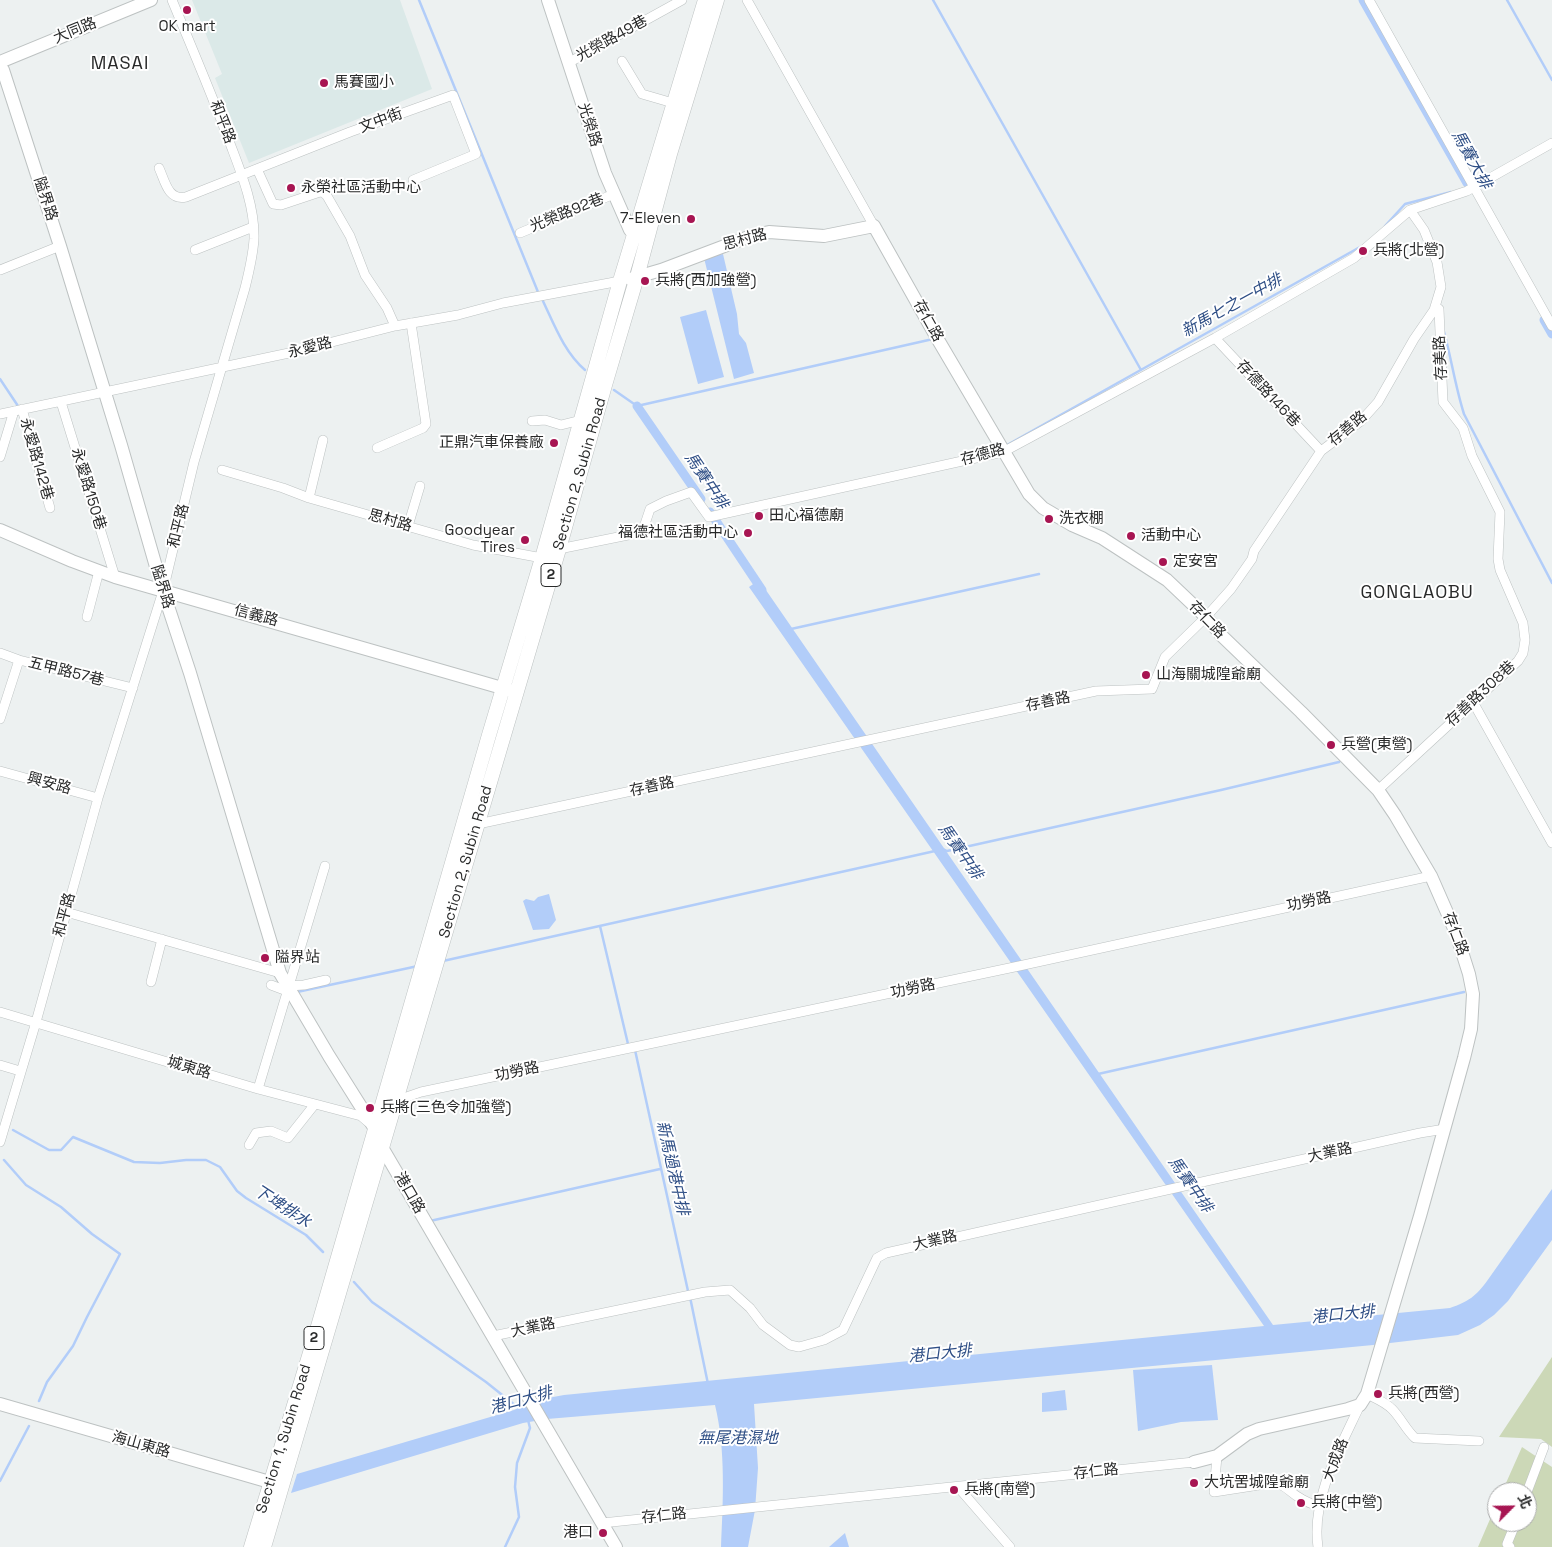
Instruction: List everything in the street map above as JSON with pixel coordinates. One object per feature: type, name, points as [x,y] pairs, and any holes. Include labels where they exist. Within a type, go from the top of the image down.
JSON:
[{"type":"main road","name":"Section 2, Subin Road","points":[[664,153],[673,103],[705,0]]},
{"type":"main road","name":"Section 2, Subin Road","points":[[382,1149],[478,824],[542,558],[620,281],[641,234],[664,153],[718,0]]},
{"type":"main road","name":"Section 2, Subin Road","points":[[375,1129],[509,690],[559,549],[604,385],[637,278],[641,234]]},
{"type":"main road","name":"Section 1, Subin Road","points":[[324,1324],[375,1129]]},
{"type":"main road","name":"Section 1, Subin Road","points":[[251,1547],[276,1484],[324,1324],[382,1149]]},
{"type":"main road","name":"Section 1, Subin Road","points":[[264,1547],[276,1484]]},
{"type":"street","name":"大同路","points":[[0,62],[151,0]]},
{"type":"street","name":"和平路","points":[[0,1142],[36,1022],[98,798],[163,591],[194,462],[247,278],[254,238],[249,202],[242,175],[172,0]]},
{"type":"street","name":"光榮路","points":[[548,0],[605,173],[630,230],[641,234]]},
{"type":"street","name":"光榮路49巷","points":[[568,63],[682,0]]},
{"type":"street","name":"存仁路","points":[[748,0],[874,226],[1029,494],[1043,508],[1072,525],[1102,538],[1167,580],[1378,790],[1395,815],[1430,876],[1456,933],[1469,974],[1472,994],[1471,1029],[1445,1129],[1367,1394]]},
{"type":"street","points":[[1369,0],[1471,189],[1552,326]]},
{"type":"street","points":[[622,62],[642,94],[673,103]]},
{"type":"street","name":"隘界路","points":[[0,66],[3,70],[60,246],[280,973],[288,989]]},
{"type":"street","name":"文中街","points":[[158,168],[174,197],[179,199],[350,132],[453,95],[476,154],[413,180]]},
{"type":"street","points":[[1434,310],[1441,287],[1437,262],[1424,230],[1410,210],[1471,189],[1552,143]]},
{"type":"street","points":[[257,169],[273,204],[281,205],[320,192],[327,196],[350,236],[365,275],[387,308],[395,326]]},
{"type":"street","name":"光榮路92巷","points":[[520,232],[614,194]]},
{"type":"street","name":"存德路","points":[[559,549],[638,533],[643,530],[650,509],[666,500],[691,492],[709,517],[1003,452],[1215,338],[1354,258],[1410,210]]},
{"type":"street","name":"思村路","points":[[620,281],[637,278],[751,236],[769,232],[824,236],[874,226]]},
{"type":"street","points":[[196,250],[253,227]]},
{"type":"street","points":[[0,270],[60,246]]},
{"type":"street","name":"永愛路","points":[[0,414],[288,353],[395,326],[620,281]]},
{"type":"street","name":"存美路","points":[[1434,310],[1438,309],[1444,402],[1449,409]]},
{"type":"street","name":"存善路","points":[[478,824],[1096,691],[1152,689],[1165,657],[1206,617],[1231,589],[1321,451],[1361,421],[1378,402],[1414,339],[1434,310]]},
{"type":"street","points":[[377,448],[422,428],[426,424],[411,323]]},
{"type":"street","name":"存德路146巷","points":[[1215,338],[1321,451]]},
{"type":"street","name":"永愛路150巷","points":[[61,402],[115,577]]},
{"type":"street","name":"存善路308巷","points":[[1378,790],[1518,662],[1523,653],[1525,640],[1523,624],[1500,570],[1498,559],[1500,512],[1472,456],[1463,428],[1449,409]]},
{"type":"street","points":[[0,458],[18,410]]},
{"type":"street","name":"永愛路142巷","points":[[18,410],[50,508]]},
{"type":"street","points":[[532,421],[545,420],[561,425],[581,420]]},
{"type":"street","points":[[309,498],[323,440]]},
{"type":"street","name":"思村路","points":[[222,470],[283,488],[309,498],[472,545],[542,558]]},
{"type":"street","points":[[408,526],[420,486]]},
{"type":"street","name":"信義路","points":[[0,530],[115,577],[509,690]]},
{"type":"street","points":[[542,558],[559,549]]},
{"type":"street","points":[[87,618],[99,571]]},
{"type":"street","name":"五甲路57巷","points":[[0,653],[19,660],[133,688]]},
{"type":"street","points":[[0,719],[19,660]]},
{"type":"street","points":[[1473,702],[1552,843]]},
{"type":"street","name":"興安路","points":[[0,771],[98,798]]},
{"type":"street","points":[[258,1089],[325,866]]},
{"type":"street","name":"功勞路","points":[[395,1101],[421,1092],[1430,876]]},
{"type":"street","points":[[66,912],[280,973]]},
{"type":"street","points":[[151,982],[162,939]]},
{"type":"street","points":[[271,985],[288,989],[326,980]]},
{"type":"street","name":"港口路","points":[[288,989],[375,1129],[382,1149],[602,1523]]},
{"type":"street","name":"城東路","points":[[0,1012],[258,1089],[361,1116],[375,1129]]},
{"type":"street","points":[[0,1065],[20,1071]]},
{"type":"street","points":[[249,1145],[256,1133],[271,1131],[288,1138],[315,1104]]},
{"type":"street","name":"大業路","points":[[492,1336],[705,1292],[730,1290],[750,1308],[770,1331],[790,1345],[799,1347],[824,1340],[843,1330],[877,1258],[886,1253],[1117,1200],[1445,1129]]},
{"type":"street","points":[[1360,1405],[1367,1394],[1387,1405],[1415,1438],[1479,1441]]},
{"type":"street","name":"海山東路","points":[[0,1404],[276,1484]]},
{"type":"street","name":"存仁路","points":[[602,1523],[673,1518],[726,1510],[1194,1462],[1217,1456],[1242,1437],[1259,1429],[1360,1405]]},
{"type":"street","name":"大成路","points":[[1318,1547],[1316,1526],[1319,1507],[1339,1447],[1360,1405]]},
{"type":"street","points":[[1531,1482],[1544,1448]]},
{"type":"street","points":[[1217,1456],[1214,1492],[1272,1483],[1280,1484],[1302,1500],[1319,1507]]},
{"type":"street","points":[[958,1486],[1010,1547]]},
{"type":"street","points":[[602,1523],[616,1547]]},
{"type":"street","points":[[1510,1547],[1507,1544],[1512,1532]]},
{"type":"shaded area","name":"馬賽國小","points":[[192,0],[400,0],[432,89],[249,163],[215,78],[222,74]]},
{"type":"green space","points":[[1552,1357],[1552,1447],[1541,1439],[1499,1437]]},
{"type":"green space","points":[[1522,1447],[1552,1467],[1552,1547],[1478,1547],[1487,1526],[1487,1532],[1537,1532],[1537,1482],[1506,1482]]},
{"type":"water","points":[[723,254],[737,314],[739,334],[746,343],[754,373],[734,379],[704,258]]},
{"type":"water","points":[[706,310],[724,377],[698,384],[680,317]]},
{"type":"water","name":"無尾港濕地","points":[[759,580],[1273,1325],[1450,1308],[1462,1303],[1475,1295],[1483,1286],[1552,1189],[1552,1240],[1508,1301],[1494,1315],[1480,1325],[1458,1335],[1373,1345],[754,1404],[758,1468],[755,1510],[748,1547],[721,1547],[722,1458],[715,1405],[547,1419],[523,1423],[291,1493],[297,1474],[514,1410],[537,1400],[564,1395],[1264,1326],[749,587]]},
{"type":"water","points":[[549,894],[556,920],[549,929],[533,930],[523,901],[526,899],[534,901],[538,897]]},
{"type":"water","points":[[1212,1365],[1218,1420],[1181,1422],[1138,1431],[1133,1370]]},
{"type":"water","points":[[1065,1390],[1067,1410],[1042,1412],[1042,1393]]},
{"type":"water","points":[[845,1533],[849,1547],[829,1547]]},
{"type":"waterway","points":[[419,0],[538,292]]},
{"type":"waterway","points":[[933,0],[1141,370]]},
{"type":"waterway","name":"馬賽大排","points":[[1363,0],[1467,183]]},
{"type":"waterway","points":[[1507,0],[1552,80]]},
{"type":"waterway","name":"新馬七之一中排","points":[[1385,226],[1405,204],[1451,192]]},
{"type":"waterway","name":"新馬七之一中排","points":[[1007,445],[1360,247]]},
{"type":"waterway","points":[[542,299],[565,346],[585,370]]},
{"type":"waterway","name":"馬賽大排","points":[[1544,320],[1552,334]]},
{"type":"waterway","points":[[1443,328],[1464,414],[1552,583]]},
{"type":"waterway","points":[[614,390],[637,406],[933,339]]},
{"type":"waterway","points":[[0,379],[18,406]]},
{"type":"waterway","name":"馬賽中排","points":[[637,406],[701,499]]},
{"type":"waterway","name":"馬賽中排","points":[[710,512],[762,590]]},
{"type":"waterway","points":[[791,629],[1039,574]]},
{"type":"waterway","points":[[943,849],[947,851],[1339,762]]},
{"type":"waterway","points":[[443,961],[935,851]]},
{"type":"waterway","name":"新馬過港中排","points":[[600,926],[628,1044]]},
{"type":"waterway","points":[[297,992],[418,966]]},
{"type":"waterway","points":[[1098,1074],[1464,992]]},
{"type":"waterway","name":"新馬過港中排","points":[[635,1050],[688,1291]]},
{"type":"waterway","name":"下埤排水","points":[[13,1130],[49,1150],[61,1150],[73,1137],[134,1162],[160,1163],[206,1160],[220,1167],[237,1191],[306,1235],[323,1252]]},
{"type":"waterway","points":[[4,1160],[26,1185],[61,1207],[92,1234],[120,1254],[73,1346],[47,1382],[39,1401]]},
{"type":"waterway","points":[[430,1221],[660,1169]]},
{"type":"waterway","name":"下埤排水","points":[[354,1282],[372,1302],[486,1382],[521,1410]]},
{"type":"waterway","name":"新馬過港中排","points":[[690,1297],[708,1384]]},
{"type":"waterway","points":[[505,1547],[519,1517],[515,1487],[517,1463],[530,1428],[528,1420]]},
{"type":"waterway","points":[[0,1481],[29,1426]]},
{"type":"place","name":"OK mart","points":[[187,10]]},
{"type":"place","name":"馬賽國小","points":[[324,83]]},
{"type":"place","name":"永榮社區活動中心","points":[[291,188]]},
{"type":"place","name":"7-Eleven","points":[[691,219]]},
{"type":"place","name":"兵將(北營)","points":[[1363,251]]},
{"type":"place","name":"兵將(西加強營)","points":[[645,281]]},
{"type":"place","name":"正鼎汽車保養廠","points":[[554,443]]},
{"type":"place","name":"田心福德廟","points":[[759,516]]},
{"type":"place","name":"洗衣棚","points":[[1049,519]]},
{"type":"place","name":"福德社區活動中心","points":[[748,533]]},
{"type":"place","name":"活動中心","points":[[1131,536]]},
{"type":"place","name":"Goodyear Tires","points":[[525,540]]},
{"type":"place","name":"定安宮","points":[[1163,562]]},
{"type":"place","name":"山海關城隍爺廟","points":[[1146,675]]},
{"type":"place","name":"兵營(東營)","points":[[1331,745]]},
{"type":"place","name":"隘界站","points":[[265,958]]},
{"type":"place","name":"兵將(三色令加強營)","points":[[370,1108]]},
{"type":"place","name":"兵將(西營)","points":[[1378,1394]]},
{"type":"place","name":"大坑罟城隍爺廟","points":[[1194,1483]]},
{"type":"place","name":"兵將(南營)","points":[[954,1490]]},
{"type":"place","name":"兵將(中營)","points":[[1301,1503]]},
{"type":"place","name":"港口","points":[[603,1533]]},
{"type":"district","name":"MASAI","points":[[120,64]]},
{"type":"district","name":"GONGLAOBU","points":[[1417,593]]},
{"type":"water label","name":"港口大排","points":[[1343,1315]]},
{"type":"water label","name":"港口大排","points":[[940,1354]]},
{"type":"water label","name":"港口大排","points":[[521,1401]]}]
